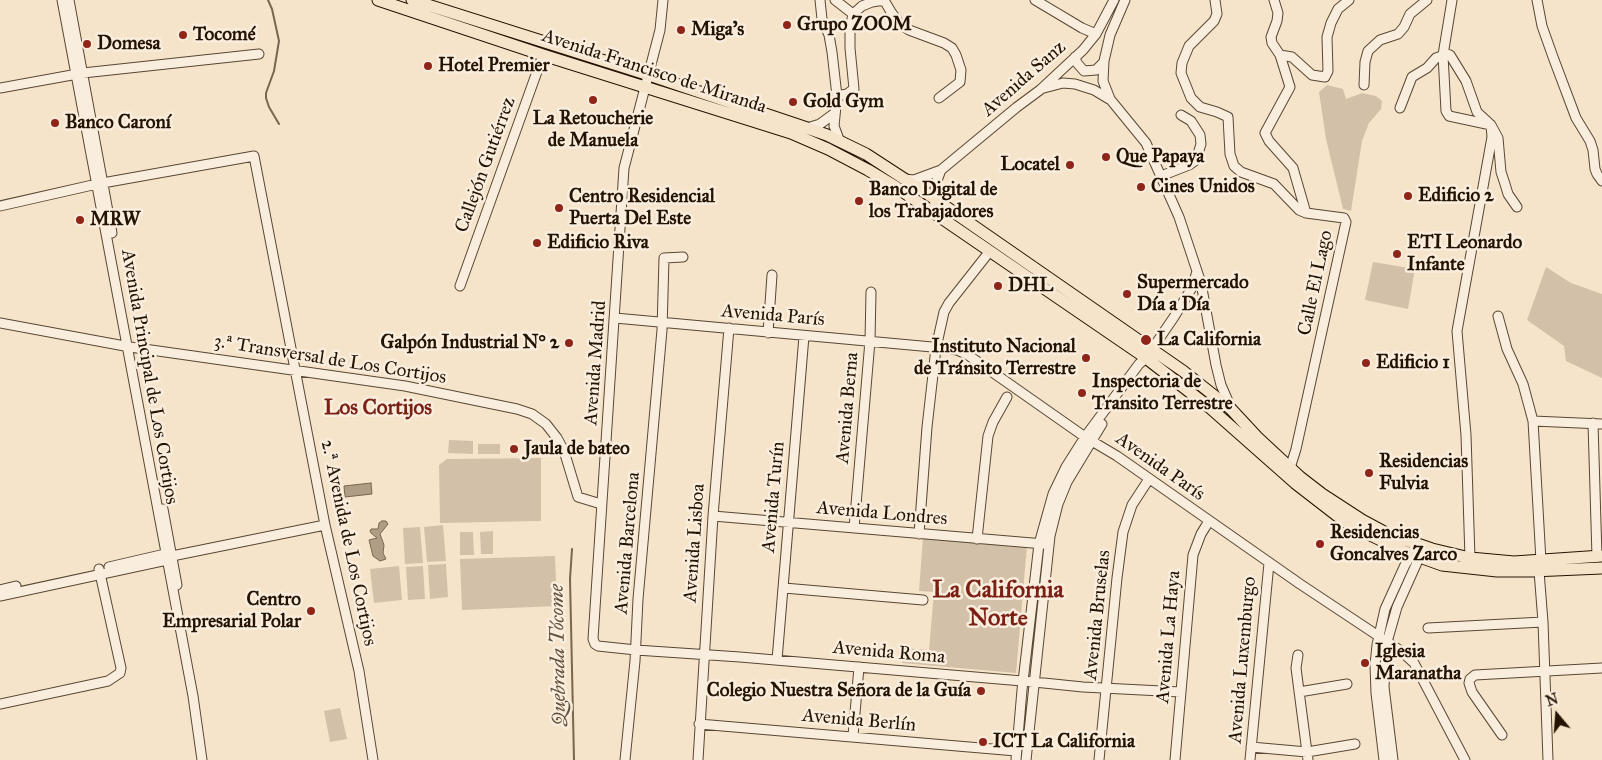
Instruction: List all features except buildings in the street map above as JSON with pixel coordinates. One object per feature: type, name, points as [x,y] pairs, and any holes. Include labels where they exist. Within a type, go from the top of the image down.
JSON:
[{"type":"main road","name":"Avenida Francisco de Miranda","points":[[378,0],[410,3],[649,75],[807,128],[866,154],[934,198],[1149,354],[1295,483],[1333,513],[1362,532],[1415,556],[1442,565],[1457,567],[1497,571],[1600,560]]},
{"type":"main road","name":"Avenida Francisco de Miranda","points":[[410,3],[543,55],[791,134],[828,149],[896,186],[990,251],[1231,409],[1290,468],[1322,494],[1362,520],[1388,534],[1432,550],[1470,558],[1540,566]]},
{"type":"street","name":"Avenida Principal de Los Cortijos","points":[[62,0],[80,74]]},
{"type":"street","name":"Avenida Principal de Los Cortijos","points":[[69,0],[80,74],[128,346],[208,760]]},
{"type":"street","name":"Avenida Madrid","points":[[595,644],[593,639],[601,504],[624,168],[660,30],[663,0]]},
{"type":"street","points":[[820,0],[822,18],[829,35],[832,52],[837,96],[834,126],[840,142]]},
{"type":"street","points":[[835,0],[853,14]]},
{"type":"street","points":[[837,96],[847,94],[854,89],[850,48],[850,29],[853,14],[867,4],[884,0],[899,23],[909,30],[944,42],[952,48],[956,55],[960,70],[960,82],[939,98]]},
{"type":"street","points":[[1035,0],[1082,28],[1096,34]]},
{"type":"street","name":"Avenida Sanz","points":[[901,178],[914,180],[941,170],[1040,90],[1096,34],[1114,0]]},
{"type":"street","points":[[1110,100],[1102,77],[1104,61],[1110,35],[1125,0]]},
{"type":"street","points":[[1215,0],[1217,14],[1214,21],[1188,46],[1182,63],[1181,73],[1191,98],[1200,107],[1228,117],[1230,154],[1234,166],[1241,172],[1274,184],[1299,210],[1306,213]]},
{"type":"street","points":[[1274,0],[1278,13],[1271,37],[1272,43],[1280,54],[1292,57],[1300,62],[1312,75],[1325,77],[1328,71],[1327,37],[1331,23],[1338,9],[1349,0]]},
{"type":"street","points":[[1364,86],[1365,62],[1368,51],[1380,40],[1398,34],[1404,27],[1410,14],[1427,0]]},
{"type":"street","points":[[1452,0],[1443,55],[1446,111],[1448,116],[1491,125]]},
{"type":"street","points":[[1537,0],[1542,26],[1553,57],[1576,118],[1590,141],[1595,169],[1602,181]]},
{"type":"street","points":[[0,88],[80,74],[259,54]]},
{"type":"street","name":"Calle El Lago","points":[[1280,54],[1290,87],[1265,133],[1268,141],[1294,168],[1306,213],[1344,218],[1346,222],[1296,449],[1290,468]]},
{"type":"street","name":"Callejón Gutiérrez","points":[[460,286],[543,55]]},
{"type":"street","points":[[1400,108],[1412,77],[1427,68],[1436,58],[1450,55],[1466,81],[1477,112],[1491,125],[1498,138],[1499,159],[1504,184],[1517,207]]},
{"type":"street","points":[[1075,57],[1076,63],[1082,70],[1088,71],[1096,70],[1104,61]]},
{"type":"street","points":[[1040,90],[1057,84],[1069,83],[1090,88],[1110,100],[1141,135],[1179,217],[1197,271],[1204,295],[1216,365],[1221,385],[1231,409]]},
{"type":"street","points":[[807,128],[820,124],[835,113]]},
{"type":"street","points":[[1161,176],[1189,165],[1196,160],[1201,144],[1200,135],[1191,121],[1182,115]]},
{"type":"street","points":[[1470,558],[1466,435],[1457,331],[1492,137],[1491,125]]},
{"type":"street","name":"2.ª Avenida de Los Cortijos","points":[[100,184],[254,156],[325,525],[359,671],[374,760]]},
{"type":"street","points":[[941,170],[936,183],[934,198],[936,209],[942,218]]},
{"type":"street","points":[[0,206],[100,184]]},
{"type":"street","points":[[919,534],[927,427],[936,348],[944,312],[990,251]]},
{"type":"street","name":"Avenida Barcelona","points":[[625,760],[636,650],[638,599],[662,323],[664,258],[683,257]]},
{"type":"street","points":[[1016,755],[1023,681],[1044,544],[1063,493],[1088,439],[1142,367],[1187,297],[1193,286],[1197,271]]},
{"type":"street","points":[[768,332],[772,275]]},
{"type":"street","name":"Avenida Berna","points":[[854,528],[870,341],[871,292]]},
{"type":"street","points":[[1498,316],[1507,349],[1529,403],[1533,421],[1548,760]]},
{"type":"street","name":"Avenida París","points":[[615,318],[957,350],[968,355],[1088,439],[1117,456],[1209,521],[1401,651],[1414,663],[1465,760]]},
{"type":"street","name":"3.ª Transversal de Los Cortijos","points":[[0,323],[128,346],[405,386],[517,409],[532,414],[546,424],[557,438],[564,451],[578,497],[601,504]]},
{"type":"street","name":"Avenida Lisboa","points":[[698,760],[713,516],[729,328]]},
{"type":"street","name":"Avenida Turín","points":[[778,660],[804,336]]},
{"type":"street","points":[[977,539],[988,436],[993,422],[1007,397]]},
{"type":"street","points":[[1533,421],[1597,424],[1600,560]]},
{"type":"street","name":"Avenida Bruselas","points":[[1099,760],[1123,532],[1132,505],[1149,479]]},
{"type":"street","name":"Avenida Londres","points":[[713,516],[1044,544]]},
{"type":"street","name":"Avenida La Haya","points":[[1175,760],[1193,555],[1201,534],[1209,521]]},
{"type":"street","points":[[0,596],[168,556],[325,525]]},
{"type":"street","points":[[1026,760],[1044,544]]},
{"type":"street","points":[[1393,760],[1384,687],[1383,639],[1385,609],[1415,556],[1418,544]]},
{"type":"street","name":"Avenida Principal de Los Cortijos","points":[[168,556],[193,696],[202,760]]},
{"type":"street","name":"Avenida Luxemburgo","points":[[1250,760],[1269,562]]},
{"type":"street","points":[[0,590],[100,572]]},
{"type":"street","points":[[0,704],[108,681],[120,673],[121,668],[100,572]]},
{"type":"street","points":[[784,588],[923,600]]},
{"type":"street","points":[[1428,628],[1543,622]]},
{"type":"street","points":[[1383,639],[1376,665],[1376,694],[1384,760]]},
{"type":"street","name":"Avenida Roma","points":[[595,644],[598,646],[636,650],[1107,688],[1181,692]]},
{"type":"street","points":[[1298,655],[1296,668],[1307,756]]},
{"type":"street","points":[[853,736],[859,667]]},
{"type":"street","points":[[1502,735],[1472,692],[1469,684],[1470,679],[1475,675],[1602,668]]},
{"type":"street","points":[[1299,692],[1347,684]]},
{"type":"street","name":"Avenida Berlín","points":[[700,724],[853,736],[1016,755]]},
{"type":"street","points":[[1252,747],[1307,756],[1355,744]]},
{"type":"shaded area","points":[[1327,85],[1343,89],[1346,99],[1362,93],[1376,96],[1382,101],[1381,109],[1369,123],[1362,141],[1351,211],[1343,209],[1326,139],[1319,92]]},
{"type":"shaded area","points":[[1373,262],[1415,269],[1408,309],[1365,300]]},
{"type":"shaded area","points":[[1546,267],[1571,283],[1602,294],[1602,378],[1566,361],[1564,346],[1527,320]]},
{"type":"shaded area","points":[[449,440],[473,441],[473,454],[448,453]]},
{"type":"shaded area","points":[[478,444],[500,444],[500,454],[478,454]]},
{"type":"shaded area","points":[[541,458],[541,521],[440,523],[439,465],[447,459]]},
{"type":"shaded area","points":[[371,483],[372,494],[345,497],[344,486]]},
{"type":"shaded area","points":[[386,521],[388,524],[380,534],[384,545],[383,553],[386,559],[380,561],[373,556],[369,540],[377,538],[370,531],[371,529],[378,529],[379,523]]},
{"type":"shaded area","points":[[443,525],[446,561],[427,562],[424,527]]},
{"type":"shaded area","points":[[420,527],[423,563],[405,564],[403,528]]},
{"type":"shaded area","points":[[493,531],[493,554],[481,554],[480,532]]},
{"type":"shaded area","points":[[460,532],[473,532],[474,555],[460,555]]},
{"type":"shaded area","points":[[923,537],[1027,546],[1016,673],[902,663],[903,648],[929,650],[934,592],[919,591]]},
{"type":"shaded area","points":[[555,556],[557,606],[462,610],[460,559]]},
{"type":"shaded area","points":[[446,564],[448,597],[430,599],[428,565]]},
{"type":"shaded area","points":[[399,566],[402,600],[374,603],[370,569]]},
{"type":"shaded area","points":[[423,566],[425,599],[408,600],[406,567]]},
{"type":"shaded area","points":[[340,708],[347,739],[330,742],[324,711]]},
{"type":"waterway","name":"Quebrada Tócome","points":[[268,0],[272,9],[279,41],[274,71],[266,98],[279,124]]},
{"type":"waterway","name":"Quebrada Tócome","points":[[572,549],[570,579],[574,760]]},
{"type":"place","name":"Grupo ZOOM","points":[[787,25]]},
{"type":"place","name":"Miga's","points":[[681,30]]},
{"type":"place","name":"Tocomé","points":[[183,35]]},
{"type":"place","name":"Domesa","points":[[87,44]]},
{"type":"place","name":"Hotel Premier","points":[[428,66]]},
{"type":"place","name":"La Retoucherie de Manuela","points":[[593,100]]},
{"type":"place","name":"Gold Gym","points":[[793,102]]},
{"type":"place","name":"Banco Caroní","points":[[55,123]]},
{"type":"place","name":"Que Papaya","points":[[1106,157]]},
{"type":"place","name":"Locatel","points":[[1070,165]]},
{"type":"place","name":"Cines Unidos","points":[[1141,187]]},
{"type":"place","name":"Edificio 2","points":[[1408,196]]},
{"type":"place","name":"Banco Digital de los Trabajadores","points":[[859,201]]},
{"type":"place","name":"Centro Residencial Puerta Del Este","points":[[559,208]]},
{"type":"place","name":"MRW","points":[[80,220]]},
{"type":"place","name":"Edificio Riva","points":[[537,243]]},
{"type":"place","name":"ETI Leonardo Infante","points":[[1397,254]]},
{"type":"place","name":"DHL","points":[[998,286]]},
{"type":"place","name":"Supermercado Día a Día","points":[[1127,294]]},
{"type":"place","name":"La California","points":[[1146,340]]},
{"type":"place","name":"Galpón Industrial N° 2","points":[[569,343]]},
{"type":"place","name":"Instituto Nacional de Tránsito Terrestre","points":[[1086,358]]},
{"type":"place","name":"Edificio 1","points":[[1366,363]]},
{"type":"place","name":"Inspectoria de Transito Terrestre","points":[[1082,393]]},
{"type":"place","name":"Jaula de bateo","points":[[514,449]]},
{"type":"place","name":"Residencias Fulvia","points":[[1369,473]]},
{"type":"place","name":"Residencias Goncalves Zarco","points":[[1320,544]]},
{"type":"place","name":"Centro Empresarial Polar","points":[[311,611]]},
{"type":"place","name":"Iglesia Maranatha","points":[[1365,663]]},
{"type":"place","name":"Colegio Nuestra Señora de la Guía","points":[[981,691]]},
{"type":"place","name":"ICT La California","points":[[983,742]]},
{"type":"district","name":"Los Cortijos","points":[[378,409]]},
{"type":"district","name":"La California Norte","points":[[998,605]]}]
